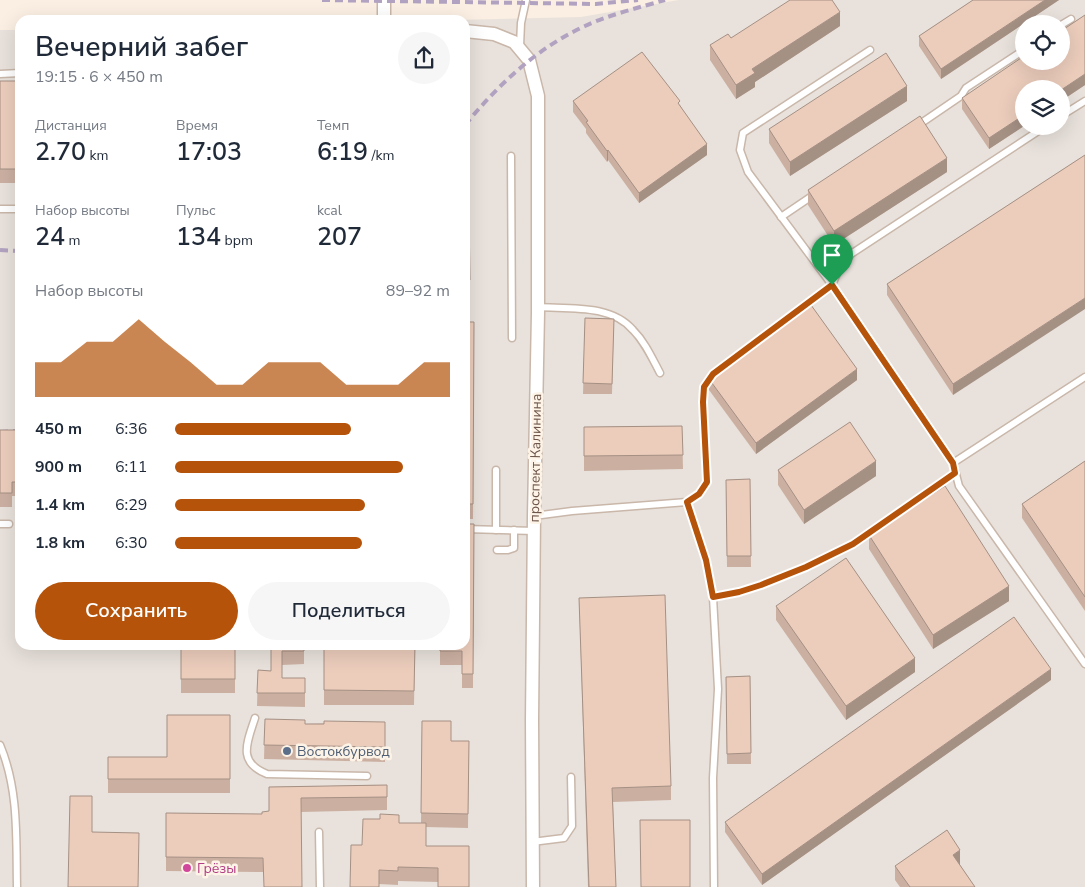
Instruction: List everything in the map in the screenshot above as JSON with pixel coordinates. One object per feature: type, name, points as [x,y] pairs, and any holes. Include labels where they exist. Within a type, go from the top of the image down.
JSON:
[{"type":"street","points":[[384,0],[384,15]]},
{"type":"street","name":"проспект Калинина","points":[[470,31],[486,32],[508,39],[520,47],[529,60],[538,96],[533,887]]},
{"type":"lane","points":[[520,47],[521,24],[526,0]]},
{"type":"lane","points":[[870,50],[743,133],[740,150],[748,172],[832,285],[953,463],[959,486],[1085,664]]},
{"type":"lane","points":[[912,129],[961,96],[966,88],[1015,56]]},
{"type":"lane","points":[[0,74],[15,74]]},
{"type":"lane","points":[[1070,110],[1085,101]]},
{"type":"lane","points":[[534,516],[572,511],[687,502],[699,494],[707,482],[704,387],[713,374],[832,285],[839,269],[851,254],[1032,135]]},
{"type":"lane","points":[[511,156],[512,338]]},
{"type":"lane","points":[[781,217],[822,190]]},
{"type":"lane","points":[[0,209],[15,209]]},
{"type":"lane","points":[[538,307],[603,312],[619,318],[632,328],[642,341],[660,373]]},
{"type":"lane","points":[[953,463],[1085,377]]},
{"type":"lane","points":[[496,470],[496,530]]},
{"type":"lane","points":[[713,597],[761,585],[806,567],[853,544],[955,473]]},
{"type":"lane","points":[[687,502],[706,560],[713,597],[718,689],[713,778],[714,887]]},
{"type":"lane","points":[[0,524],[9,524]]},
{"type":"lane","points":[[470,530],[534,530]]},
{"type":"lane","points":[[497,550],[514,548],[514,530]]},
{"type":"lane","points":[[255,718],[248,742],[247,758],[254,768],[267,774],[367,776]]},
{"type":"lane","points":[[0,744],[8,765],[16,811],[17,887]]},
{"type":"lane","points":[[532,842],[564,838],[572,826],[571,777]]},
{"type":"lane","points":[[318,832],[320,887]]},
{"type":"shaded area","points":[[679,0],[1085,0],[1085,887],[0,887],[0,30],[15,30],[15,650],[470,650],[470,20],[581,17]]},
{"type":"building","points":[[790,0],[832,0],[840,12],[752,69],[755,73],[736,85],[710,45],[728,34],[731,38]]},
{"type":"building","points":[[973,0],[1045,0],[1022,15],[1015,15],[1015,20],[941,69],[919,36]]},
{"type":"building","points":[[1085,15],[1085,74],[1070,84],[1070,80],[1015,80],[1015,121],[989,138],[962,98],[1015,62],[1015,70],[1070,70],[1070,25]]},
{"type":"building","points":[[642,52],[680,101],[678,103],[707,144],[639,193],[586,122],[588,121],[573,101]]},
{"type":"building","points":[[886,53],[907,86],[790,162],[769,129]]},
{"type":"building","points":[[0,81],[15,81],[15,169],[0,169]]},
{"type":"building","points":[[920,116],[947,158],[834,231],[808,190]]},
{"type":"building","points":[[1085,155],[1085,298],[953,384],[887,284]]},
{"type":"building","points":[[811,305],[857,369],[756,443],[709,379]]},
{"type":"building","points":[[585,318],[614,319],[612,384],[583,383]]},
{"type":"building","points":[[470,322],[474,322],[473,504],[470,504]]},
{"type":"building","points":[[850,422],[876,461],[804,510],[778,470]]},
{"type":"building","points":[[682,426],[683,455],[584,456],[584,427]]},
{"type":"building","points":[[0,430],[15,430],[15,482],[12,482],[12,493],[0,493]]},
{"type":"building","points":[[1085,461],[1085,597],[1022,504]]},
{"type":"building","points":[[750,479],[751,556],[727,556],[726,480]]},
{"type":"building","points":[[945,486],[1009,586],[933,635],[869,535]]},
{"type":"building","points":[[470,524],[474,524],[473,674],[462,674],[462,651],[440,651],[470,650]]},
{"type":"building","points":[[846,558],[915,658],[846,706],[776,606]]},
{"type":"building","points":[[665,595],[671,786],[612,788],[616,887],[589,887],[579,598]]},
{"type":"building","points":[[1014,617],[1051,669],[762,874],[725,822]]},
{"type":"building","points":[[181,650],[235,650],[235,679],[181,679]]},
{"type":"building","points":[[271,650],[304,650],[282,651],[282,678],[305,678],[305,693],[257,693],[258,670],[271,671]]},
{"type":"building","points":[[324,650],[415,650],[414,691],[324,690]]},
{"type":"building","points":[[750,676],[751,753],[727,754],[726,677]]},
{"type":"building","points":[[167,715],[230,715],[230,779],[108,779],[108,757],[167,757]]},
{"type":"building","points":[[265,719],[305,720],[305,724],[324,724],[324,721],[385,722],[385,747],[264,745]]},
{"type":"building","points":[[422,721],[451,721],[451,741],[469,741],[468,814],[421,813]]},
{"type":"building","points":[[387,785],[387,797],[301,798],[302,887],[264,887],[263,858],[166,857],[166,813],[262,814],[262,812],[269,811],[269,787]]},
{"type":"building","points":[[70,796],[92,796],[92,832],[139,833],[138,887],[68,887]]},
{"type":"building","points":[[380,814],[399,815],[399,823],[426,823],[426,846],[469,846],[469,887],[438,887],[438,868],[398,867],[398,871],[379,870],[379,887],[350,887],[351,845],[362,845],[363,819],[380,819]]},
{"type":"building","points":[[640,820],[690,820],[690,887],[641,887]]},
{"type":"building","points":[[947,830],[960,850],[953,855],[975,887],[910,887],[895,866]]},
{"type":"railway","points":[[322,0],[596,4],[638,0]]},
{"type":"railway","points":[[470,119],[505,81],[535,56],[567,35],[594,22],[665,0]]},
{"type":"railway","points":[[0,250],[15,251]]},
{"type":"railway","points":[[0,432],[15,431]]},
{"type":"place","name":"Востокбурвод","points":[[287,751]]},
{"type":"place","name":"Грёзы","points":[[187,868]]},
{"type":"route","points":[[832,285],[953,463],[955,473],[853,544],[806,567],[761,585],[713,597],[706,560],[687,502],[699,494],[707,482],[704,387],[713,374],[832,285]]}]
